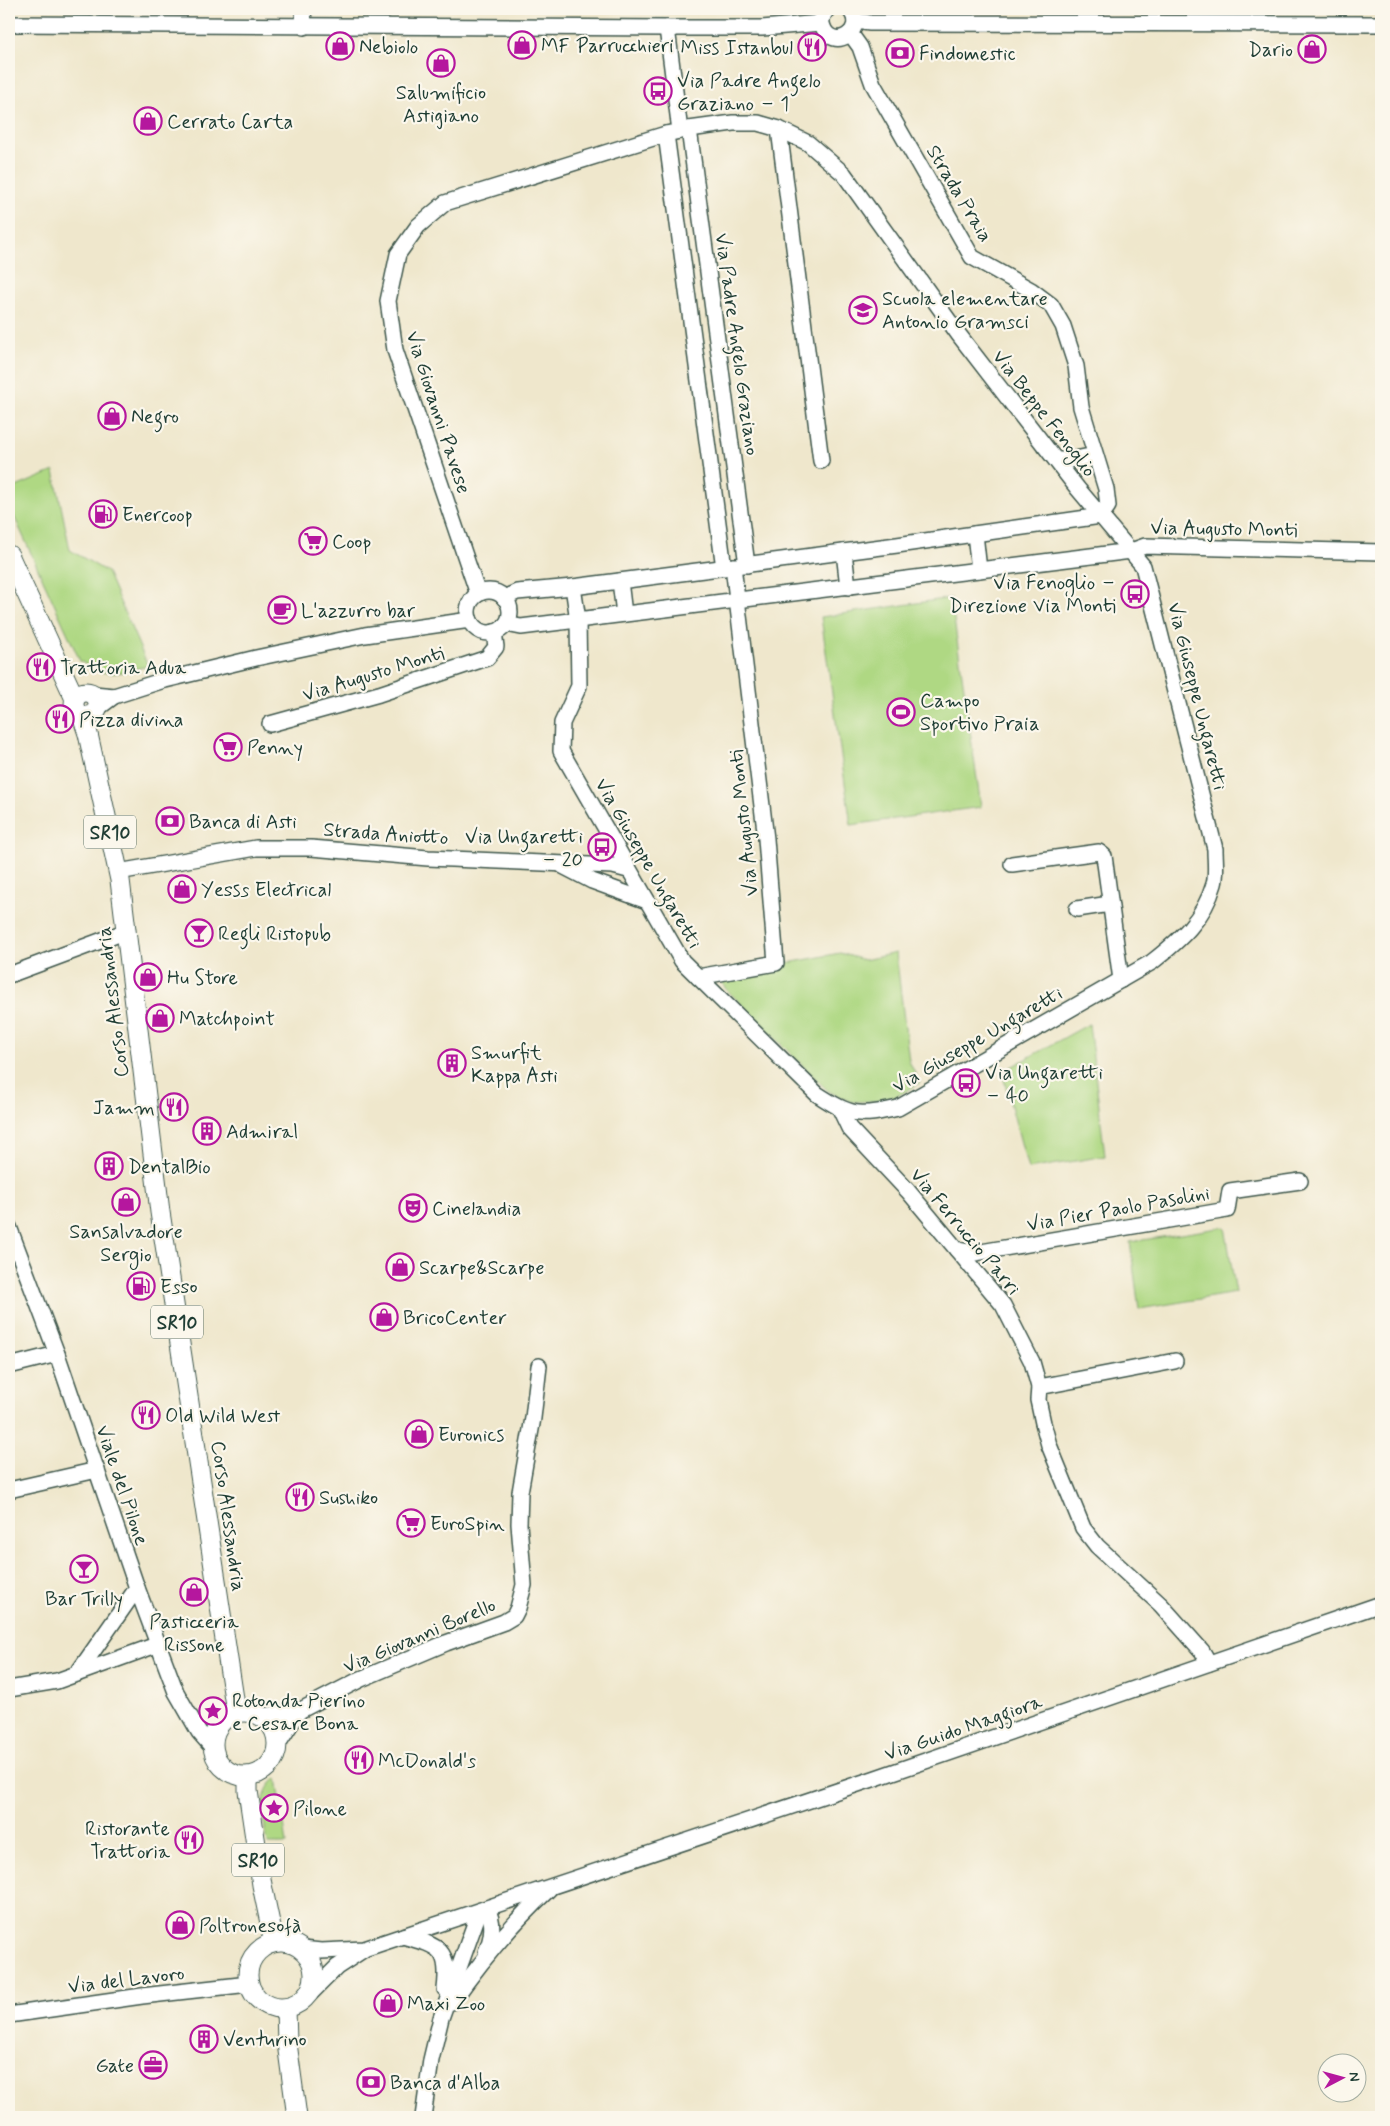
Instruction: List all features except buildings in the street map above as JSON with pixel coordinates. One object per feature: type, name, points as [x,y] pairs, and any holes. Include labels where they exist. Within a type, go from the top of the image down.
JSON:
[{"type":"main road","points":[[9,555],[64,674],[88,704]]},
{"type":"main road","name":"Corso Alessandria","points":[[88,704],[88,734],[118,872],[127,931],[160,1212],[236,1712]]},
{"type":"main road","points":[[236,1712],[254,1712],[263,1716],[271,1723],[276,1733],[278,1744],[277,1753],[266,1769],[248,1776],[238,1775],[222,1766],[213,1748],[216,1730],[221,1722],[236,1712]]},
{"type":"main road","name":"SR10","points":[[248,1776],[248,1791],[260,1876],[274,1942]]},
{"type":"main road","points":[[284,1941],[302,1949],[311,1959],[315,1977],[307,1997],[294,2006],[286,2008],[276,2008],[259,2000],[249,1984],[248,1974],[250,1963],[256,1953],[264,1946],[284,1941]]},
{"type":"main road","points":[[286,2008],[287,2044],[296,2117]]},
{"type":"street","points":[[303,9],[304,27]]},
{"type":"street","points":[[9,24],[762,28],[825,16],[823,28],[831,37],[842,38],[851,21],[870,23],[1044,16],[1381,24]]},
{"type":"street","name":"Strada Praia","points":[[851,21],[873,84],[972,257],[1031,290],[1051,305],[1064,326],[1076,366],[1080,406],[1106,489],[1108,506],[1101,516]]},
{"type":"street","name":"Via Padre Angelo Graziano","points":[[667,28],[678,131],[735,566]]},
{"type":"street","name":"Via Beppe Fenoglio","points":[[678,131],[734,123],[758,123],[779,129],[808,142],[844,174],[959,335],[1056,460],[1131,551]]},
{"type":"street","points":[[779,129],[821,461]]},
{"type":"street","name":"Via Padre Angelo Graziano","points":[[678,131],[735,566]]},
{"type":"street","name":"Via Giovanni Pavese","points":[[478,594],[395,350],[388,301],[398,254],[418,226],[444,202],[678,131]]},
{"type":"street","points":[[1056,460],[1070,460],[1095,454]]},
{"type":"street","points":[[470,620],[469,609],[474,598],[478,594],[489,591],[500,594],[504,598],[518,592],[573,587],[844,552],[1101,516]]},
{"type":"street","points":[[975,534],[979,570]]},
{"type":"street","name":"Via Augusto Monti","points":[[88,704],[162,681],[264,656],[365,635],[470,620],[482,632],[500,628],[578,620],[1131,551],[1145,546],[1165,545],[1381,552]]},
{"type":"street","name":"Via Giuseppe Ungaretti","points":[[573,587],[578,620],[578,686],[562,722],[561,751],[628,870],[682,961],[698,977],[817,1094],[840,1109],[855,1113],[874,1113],[898,1108],[1152,962],[1182,939],[1202,914],[1214,883],[1215,849],[1148,578],[1143,566],[1131,551]]},
{"type":"street","points":[[844,552],[848,586]]},
{"type":"street","name":"Via Augusto Monti","points":[[698,977],[776,963],[766,839],[735,566]]},
{"type":"street","points":[[620,581],[624,614]]},
{"type":"street","name":"Via Augusto Monti","points":[[270,724],[379,694],[487,658],[496,648],[500,628],[510,611],[504,598]]},
{"type":"street","name":"Strada Aniotto","points":[[118,872],[256,848],[311,848],[428,858],[613,866],[628,870]]},
{"type":"street","points":[[1012,864],[1099,852],[1104,856],[1121,980]]},
{"type":"street","name":"Strada Aniotto","points":[[562,865],[592,881],[647,901]]},
{"type":"street","points":[[1077,909],[1110,904]]},
{"type":"street","points":[[9,975],[127,931]]},
{"type":"street","name":"Via Ferruccio Parri","points":[[840,1109],[849,1128],[908,1191],[1003,1305],[1032,1362],[1039,1386],[1038,1400],[1049,1445],[1083,1528],[1096,1546],[1161,1605],[1202,1651],[1209,1663]]},
{"type":"street","name":"Via Pier Paolo Pasolini","points":[[958,1250],[975,1253],[1227,1210],[1230,1191],[1300,1181]]},
{"type":"street","name":"Viale del Pilone","points":[[9,1227],[57,1354],[137,1588],[176,1692],[199,1732],[213,1748]]},
{"type":"street","points":[[9,1366],[57,1354]]},
{"type":"street","points":[[1039,1386],[1175,1361]]},
{"type":"street","name":"Via Giovanni Borello","points":[[263,1716],[300,1711],[361,1679],[446,1643],[504,1622],[514,1616],[524,1585],[519,1524],[520,1492],[533,1418],[538,1366]]},
{"type":"street","points":[[9,1490],[96,1470]]},
{"type":"street","points":[[77,1674],[137,1588]]},
{"type":"street","name":"Via Guido Maggiora","points":[[302,1949],[321,1951],[364,1949],[483,1911],[556,1884],[880,1777],[1381,1604]]},
{"type":"street","points":[[9,1689],[57,1681],[159,1644]]},
{"type":"street","name":"Via Giovanni Borello","points":[[278,1744],[300,1711]]},
{"type":"street","name":"Via Guido Maggiora","points":[[441,2018],[481,1963],[524,1912],[556,1884]]},
{"type":"street","name":"Via Guido Maggiora","points":[[481,1963],[490,1942],[492,1917],[483,1911]]},
{"type":"street","name":"Via Guido Maggiora","points":[[424,2117],[430,2060],[441,2018],[483,1911]]},
{"type":"street","name":"Via Guido Maggiora","points":[[403,1936],[430,1944],[444,1957],[447,1971],[441,2018]]},
{"type":"street","name":"Via Guido Maggiora","points":[[307,1997],[337,1968],[364,1949]]},
{"type":"street","name":"Via del Lavoro","points":[[9,2015],[142,1996],[249,1984]]},
{"type":"green space","points":[[54,471],[70,550],[107,572],[148,666],[120,673],[106,673],[98,671],[80,661],[9,505],[9,490]]},
{"type":"green space","name":"Campo Sportivo Praia","points":[[951,598],[981,807],[851,825],[821,617]]},
{"type":"green space","points":[[840,953],[864,960],[896,953],[909,1061],[920,1083],[891,1100],[851,1102],[828,1091],[726,989],[720,980],[777,969],[788,963]]},
{"type":"green space","points":[[1089,1024],[1105,1156],[1028,1169],[1002,1072]]},
{"type":"green space","points":[[1225,1227],[1236,1293],[1139,1309],[1130,1242]]},
{"type":"green space","points":[[277,1778],[287,1844],[268,1844],[265,1827],[264,1799],[270,1784]]},
{"type":"place","name":"MF Parrucchieri","points":[[522,45]]},
{"type":"place","name":"Nebiolo","points":[[340,46]]},
{"type":"place","name":"Miss Istanbul","points":[[812,47]]},
{"type":"place","name":"Dario","points":[[1312,49]]},
{"type":"place","name":"Findomestic","points":[[900,53]]},
{"type":"place","name":"Salumificio Astigiano","points":[[441,63]]},
{"type":"place","name":"Via Padre Angelo Graziano – 1","points":[[658,91]]},
{"type":"place","name":"Cerrato Carta","points":[[148,121]]},
{"type":"place","name":"Scuola elementare Antonio Gramsci","points":[[863,310]]},
{"type":"place","name":"Negro","points":[[112,416]]},
{"type":"place","name":"Enercoop","points":[[103,514]]},
{"type":"place","name":"Coop","points":[[313,541]]},
{"type":"place","name":"Via Fenoglio – Direzione Via Monti","points":[[1135,594]]},
{"type":"place","name":"L'azzurro bar","points":[[282,610]]},
{"type":"place","name":"Trattoria Adua","points":[[41,667]]},
{"type":"place","name":"Campo Sportivo Praia","points":[[901,712]]},
{"type":"place","name":"Pizza divina","points":[[60,719]]},
{"type":"place","name":"Penny","points":[[228,747]]},
{"type":"place","name":"Banca di Asti","points":[[170,821]]},
{"type":"place","name":"Via Ungaretti – 20","points":[[602,847]]},
{"type":"place","name":"Yesss Electrical","points":[[182,889]]},
{"type":"place","name":"Regli Ristopub","points":[[199,933]]},
{"type":"place","name":"Hu Store","points":[[148,977]]},
{"type":"place","name":"Matchpoint","points":[[160,1018]]},
{"type":"place","name":"Smurfit Kappa Asti","points":[[452,1063]]},
{"type":"place","name":"Via Ungaretti – 40","points":[[966,1083]]},
{"type":"place","name":"Jamm","points":[[174,1107]]},
{"type":"place","name":"Admiral","points":[[207,1131]]},
{"type":"place","name":"DentalBio","points":[[109,1166]]},
{"type":"place","name":"Sansalvadore Sergio","points":[[126,1202]]},
{"type":"place","name":"Cinelandia","points":[[413,1208]]},
{"type":"place","name":"Scarpe&Scarpe","points":[[400,1267]]},
{"type":"place","name":"Esso","points":[[141,1286]]},
{"type":"place","name":"BricoCenter","points":[[384,1317]]},
{"type":"place","name":"Old Wild West","points":[[146,1415]]},
{"type":"place","name":"Euronics","points":[[419,1434]]},
{"type":"place","name":"Sushiko","points":[[300,1497]]},
{"type":"place","name":"EuroSpin","points":[[411,1523]]},
{"type":"place","name":"Bar Trilly","points":[[84,1569]]},
{"type":"place","name":"Pasticceria Rissone","points":[[194,1592]]},
{"type":"place","name":"Rotonda Pierino e Cesare Bona","points":[[213,1711]]},
{"type":"place","name":"McDonald's","points":[[359,1760]]},
{"type":"place","name":"Pilone","points":[[274,1808]]},
{"type":"place","name":"Ristorante Trattoria","points":[[189,1840]]},
{"type":"place","name":"Poltronesofà","points":[[180,1925]]},
{"type":"place","name":"Maxi Zoo","points":[[388,2003]]},
{"type":"place","name":"Venturino","points":[[204,2039]]},
{"type":"place","name":"Gate","points":[[153,2065]]},
{"type":"place","name":"Banca d'Alba","points":[[371,2082]]}]
